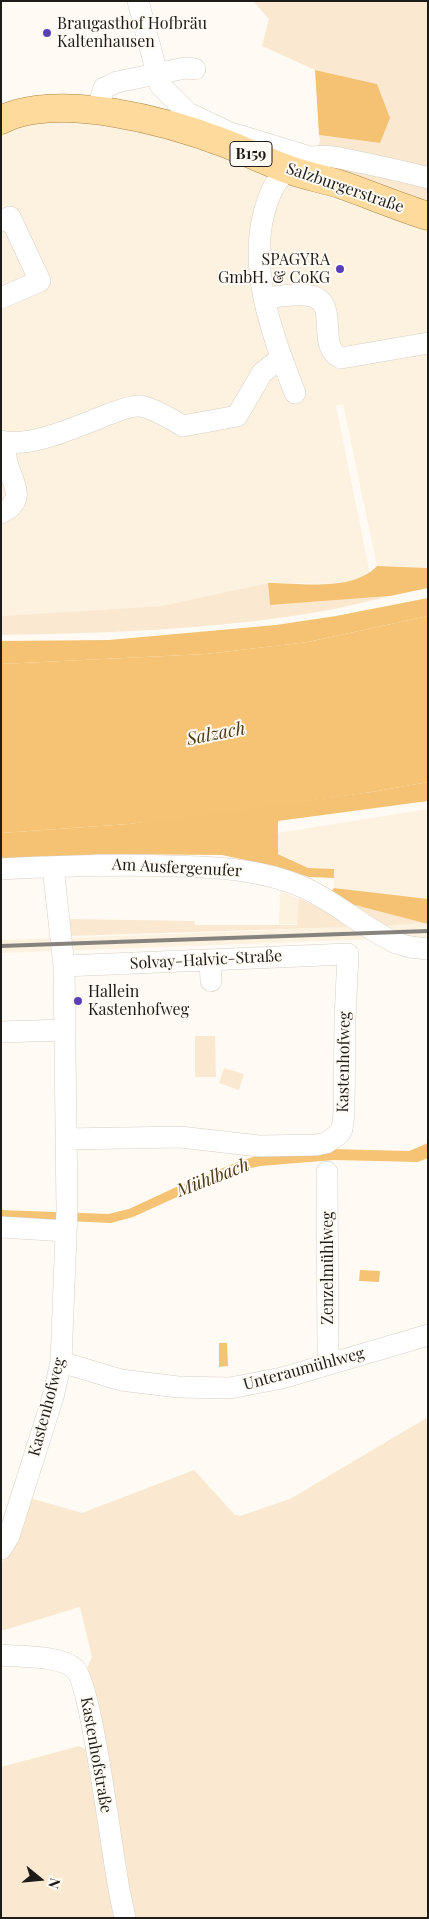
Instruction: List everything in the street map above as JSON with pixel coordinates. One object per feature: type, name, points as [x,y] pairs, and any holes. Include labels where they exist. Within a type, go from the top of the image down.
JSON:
[{"type":"main road","name":"Salzburgerstraße","points":[[1,120],[31,110],[70,108],[134,116],[226,144],[298,163],[340,185],[428,216]]},
{"type":"street","points":[[138,1],[160,85],[188,113],[298,163]]},
{"type":"street","points":[[97,110],[104,88],[117,82],[185,68],[195,69]]},
{"type":"street","points":[[295,393],[282,358],[264,298],[258,259],[261,223],[274,186],[298,163],[328,156],[428,178]]},
{"type":"street","points":[[1,221],[10,217],[40,281],[1,298]]},
{"type":"street","points":[[264,298],[305,295],[321,300],[326,306],[326,321],[331,350],[335,356],[341,358],[428,343]]},
{"type":"street","points":[[1,513],[9,509],[17,493],[6,461],[4,442],[41,439],[118,411],[140,406],[162,414],[183,426],[236,416],[262,373],[282,358]]},
{"type":"street","name":"Am Ausfergenufer","points":[[1,870],[133,865],[199,867],[253,872],[286,880],[306,888],[396,943],[428,949]]},
{"type":"street","name":"Kastenhofweg","points":[[1,1549],[9,1536],[53,1397],[61,1362],[67,1221],[64,966],[53,867]]},
{"type":"street","name":"Kastenhofweg","points":[[66,1139],[180,1137],[273,1147],[326,1143],[335,1138],[342,1129],[344,1113],[348,954]]},
{"type":"street","name":"Solvay-Halvic-Straße","points":[[64,966],[348,954]]},
{"type":"street","points":[[210,960],[211,982]]},
{"type":"street","points":[[1,1032],[64,1030]]},
{"type":"street","name":"Zenzelmühlweg","points":[[327,1172],[328,1364]]},
{"type":"street","points":[[1,1227],[67,1221]]},
{"type":"street","name":"Unteraumühlweg","points":[[61,1362],[121,1380],[178,1387],[230,1388],[282,1378],[428,1335]]},
{"type":"street","name":"Kastenhofstraße","points":[[1,1655],[50,1660],[65,1663],[76,1669],[83,1684],[94,1738],[125,1918]]},
{"type":"shaded area","points":[[253,1],[428,1],[428,174],[315,152],[320,141],[319,135],[380,143],[377,84],[315,70],[262,46],[269,19]]},
{"type":"shaded area","points":[[315,70],[377,84],[390,118],[380,143],[319,135]]},
{"type":"shaded area","points":[[40,119],[155,129],[269,172],[306,190],[428,229],[428,568],[377,566],[343,404],[336,406],[370,574],[344,584],[268,583],[161,606],[1,616],[1,131]]},
{"type":"shaded area","points":[[322,164],[428,181],[428,207],[324,171]]},
{"type":"shaded area","points":[[377,566],[428,568],[428,588],[390,596],[270,605],[268,583],[341,583],[367,574]]},
{"type":"shaded area","points":[[268,583],[270,605],[390,596],[322,611],[273,619],[196,627],[118,632],[1,635],[1,616],[161,606]]},
{"type":"shaded area","points":[[428,598],[428,616],[308,642],[206,654],[1,664],[1,641],[109,640],[276,625],[336,616]]},
{"type":"shaded area","points":[[428,782],[428,801],[278,821],[278,854],[308,868],[334,869],[334,878],[309,877],[278,867],[222,855],[99,854],[12,864],[1,861],[1,833],[129,824],[372,792]]},
{"type":"shaded area","points":[[428,809],[428,899],[334,888],[334,869],[308,868],[278,853],[277,833]]},
{"type":"shaded area","points":[[334,888],[428,899],[428,924],[347,903],[331,892]]},
{"type":"shaded area","points":[[280,891],[305,901],[298,924],[279,924]]},
{"type":"shaded area","points":[[299,898],[327,912],[348,927],[70,936],[70,919],[194,921],[195,925],[297,925]]},
{"type":"shaded area","points":[[347,903],[425,923],[379,926]]},
{"type":"shaded area","points":[[428,924],[428,937],[1,953],[1,940]]},
{"type":"shaded area","points":[[195,1036],[215,1036],[216,1077],[195,1077]]},
{"type":"shaded area","points":[[224,1068],[244,1074],[239,1090],[219,1083]]},
{"type":"shaded area","points":[[428,1417],[428,1918],[130,1918],[86,1671],[92,1657],[80,1607],[1,1631],[1,1563],[18,1538],[30,1498],[82,1513],[194,1470],[235,1515],[240,1516],[290,1499]]},
{"type":"shaded area","points":[[79,1746],[88,1751],[120,1918],[1,1918],[1,1767]]},
{"type":"water","name":"Salzach","points":[[428,616],[428,782],[372,792],[192,817],[129,824],[1,833],[1,664],[206,654],[308,642]]},
{"type":"water","name":"Mühlbach","points":[[428,1143],[428,1158],[418,1162],[334,1160],[260,1166],[230,1173],[133,1217],[111,1223],[1,1218],[1,1210],[108,1214],[129,1209],[174,1188],[240,1161],[263,1154],[329,1149],[409,1151]]},
{"type":"water","points":[[360,1270],[380,1271],[379,1282],[359,1281]]},
{"type":"water","points":[[219,1343],[227,1343],[228,1366],[219,1367]]},
{"type":"railway","points":[[1,946],[428,931]]},
{"type":"place","name":"Braugasthof Hofbräu Kaltenhausen","points":[[47,33]]},
{"type":"place","name":"SPAGYRA GmbH. & CoKG","points":[[340,269]]},
{"type":"place","name":"Hallein Kastenhofweg","points":[[78,1001]]}]
